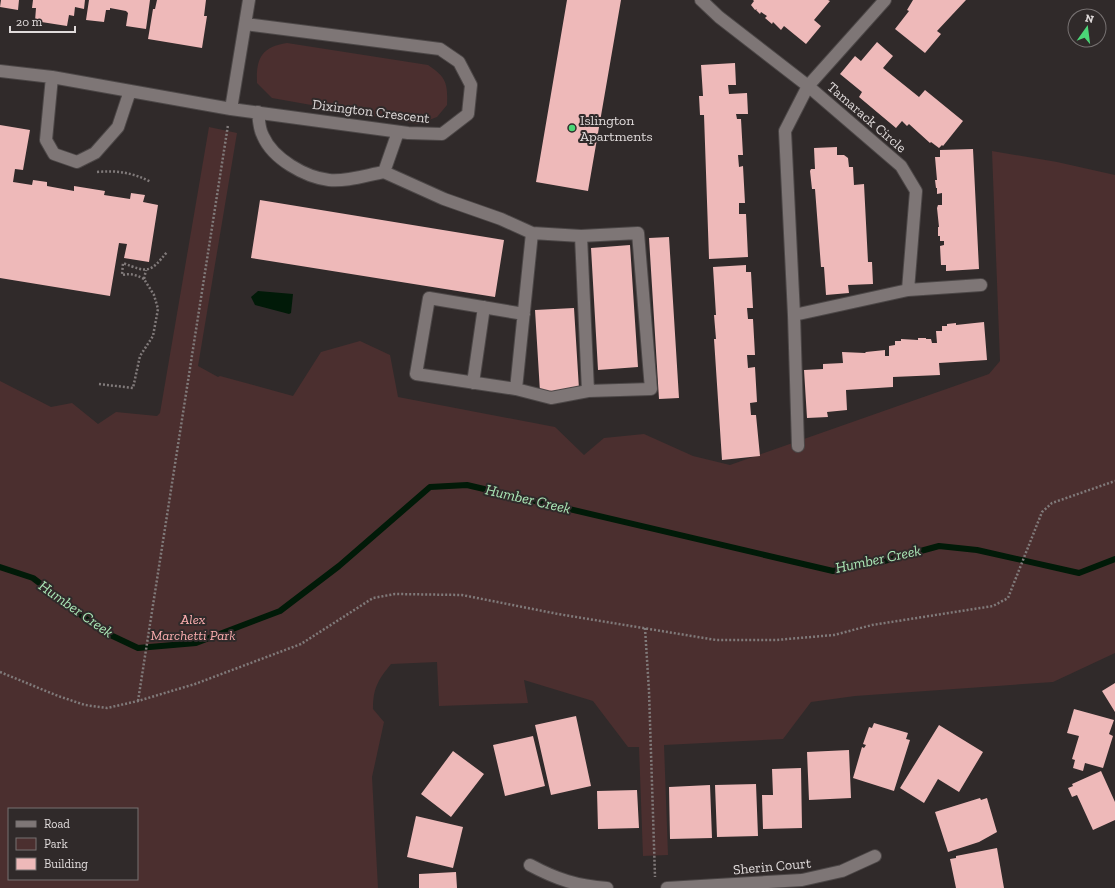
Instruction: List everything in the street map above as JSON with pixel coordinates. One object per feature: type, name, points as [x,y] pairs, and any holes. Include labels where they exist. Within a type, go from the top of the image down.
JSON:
[{"type":"street","points":[[231,108],[249,0]]},
{"type":"street","name":"Tamarack Circle","points":[[701,0],[719,17],[808,86],[901,166],[916,191],[908,290]]},
{"type":"street","name":"Tamarack Circle","points":[[798,446],[794,315],[785,130],[808,86],[885,0]]},
{"type":"street","name":"Dixington Crescent","points":[[0,71],[52,77],[231,108],[398,132],[442,134],[468,114],[471,85],[459,62],[440,50],[245,24]]},
{"type":"street","points":[[52,77],[46,140],[54,154],[77,162],[95,153],[118,127],[130,91]]},
{"type":"street","points":[[258,112],[262,135],[269,147],[288,164],[312,176],[330,180],[384,172],[444,199],[501,219],[532,234],[581,236],[638,233],[651,389],[588,391],[551,398],[516,389],[416,374],[430,298],[524,314]]},
{"type":"street","points":[[384,172],[398,132]]},
{"type":"street","points":[[516,389],[532,234]]},
{"type":"street","points":[[581,236],[588,391]]},
{"type":"street","points":[[794,315],[908,290],[981,285]]},
{"type":"street","points":[[473,383],[484,307]]},
{"type":"street","name":"Sherin Court","points":[[667,888],[802,880],[842,871],[875,856]]},
{"type":"street","points":[[530,865],[554,878],[585,887],[607,888]]},
{"type":"path","points":[[138,701],[224,142],[231,108]]},
{"type":"path","points":[[77,162],[83,174],[115,171],[135,174],[151,182]]},
{"type":"path","points":[[100,384],[133,388],[140,356],[153,336],[158,309],[154,295],[144,279],[129,273],[122,275],[123,263],[146,270],[154,267],[167,252]]},
{"type":"path","points":[[144,279],[146,270]]},
{"type":"path","points":[[0,672],[58,696],[85,705],[107,708],[138,701],[195,684],[301,644],[373,598],[395,594],[462,595],[558,614],[716,640],[776,640],[834,635],[872,624],[993,606],[1008,598],[1042,512],[1052,503],[1115,481]]},
{"type":"path","points":[[645,628],[650,692],[655,880]]},
{"type":"green space","points":[[287,43],[428,65],[439,73],[445,81],[447,105],[437,117],[418,124],[272,98],[257,83],[259,61],[266,51],[278,45]]},
{"type":"green space","name":"Alex Marchetti Park","points":[[209,127],[237,133],[198,366],[218,377],[220,376],[293,396],[321,352],[360,341],[390,355],[398,397],[555,427],[584,455],[604,438],[644,434],[693,456],[730,465],[989,374],[1000,361],[992,151],[1057,162],[1115,175],[1115,653],[1053,682],[855,696],[811,702],[783,739],[664,745],[668,855],[643,856],[639,747],[628,747],[593,701],[524,680],[528,703],[439,706],[437,662],[391,664],[377,685],[373,702],[373,709],[384,722],[372,777],[378,888],[0,888],[0,381],[51,407],[72,403],[98,424],[116,412],[157,416],[160,413]]},
{"type":"shaded area","points":[[258,291],[293,294],[291,313],[289,314],[255,305],[251,297]]},
{"type":"building","points":[[1,0],[19,0],[18,10],[0,7]]},
{"type":"building","points":[[33,0],[85,0],[84,9],[75,7],[74,16],[69,15],[67,26],[35,21],[36,8],[32,8]]},
{"type":"building","points":[[89,0],[150,0],[146,29],[126,26],[128,13],[126,11],[110,8],[110,10],[106,10],[104,22],[86,20]]},
{"type":"building","points":[[157,0],[206,0],[204,16],[207,16],[202,48],[148,39],[153,9],[155,9]]},
{"type":"building","name":"Islington Apartments","points":[[567,0],[621,0],[588,191],[536,182]]},
{"type":"building","points":[[753,0],[830,1],[814,20],[821,26],[806,44],[784,26],[781,30],[773,22],[772,24],[765,18],[767,16],[761,12],[760,14],[756,10],[757,9],[755,10],[751,5],[754,1]]},
{"type":"building","points":[[913,0],[966,0],[937,31],[941,34],[925,53],[895,29],[909,11],[907,10]]},
{"type":"building","points":[[877,42],[893,56],[883,68],[919,97],[925,90],[963,121],[943,146],[942,145],[939,148],[931,142],[930,143],[909,124],[907,126],[902,121],[896,128],[859,97],[862,92],[840,74],[855,56],[861,61]]},
{"type":"building","points":[[735,63],[736,85],[728,85],[729,94],[747,93],[748,114],[736,114],[737,119],[741,119],[743,155],[738,155],[739,167],[743,166],[745,203],[739,203],[739,214],[746,214],[748,257],[709,259],[704,115],[700,115],[699,96],[703,96],[701,65]]},
{"type":"building","points":[[0,125],[30,130],[23,170],[15,169],[13,182],[32,185],[33,180],[47,182],[47,186],[74,191],[74,186],[105,191],[104,195],[130,199],[131,193],[145,195],[143,202],[158,205],[149,262],[124,258],[127,244],[119,243],[110,296],[0,278]]},
{"type":"building","points":[[837,147],[837,155],[844,155],[848,158],[849,167],[853,167],[854,185],[864,184],[868,262],[872,262],[873,284],[848,285],[849,293],[826,295],[824,267],[821,267],[815,189],[812,189],[810,171],[811,169],[815,169],[814,148]]},
{"type":"building","points":[[973,149],[979,269],[946,271],[946,265],[941,265],[940,246],[944,245],[944,241],[940,241],[940,236],[938,236],[939,227],[937,208],[938,205],[942,205],[942,193],[937,194],[935,180],[937,180],[935,157],[940,157],[940,150]]},
{"type":"building","points":[[260,200],[504,240],[495,297],[251,258]]},
{"type":"building","points":[[669,237],[679,398],[659,399],[649,238]]},
{"type":"building","points":[[630,245],[638,367],[598,370],[591,248]]},
{"type":"building","points":[[746,265],[746,272],[751,272],[753,308],[747,308],[748,319],[753,319],[755,355],[747,355],[748,368],[755,367],[757,402],[750,403],[751,415],[756,415],[760,456],[722,460],[714,339],[716,339],[714,315],[716,315],[713,267]]},
{"type":"building","points":[[574,308],[579,389],[540,392],[535,310]]},
{"type":"building","points":[[984,322],[987,360],[939,363],[940,375],[893,377],[893,387],[846,390],[847,410],[827,412],[828,417],[807,418],[804,370],[823,369],[823,364],[843,363],[842,352],[865,353],[885,350],[885,356],[889,356],[889,346],[895,345],[895,341],[901,341],[901,339],[918,340],[918,338],[926,338],[931,339],[932,343],[937,343],[936,331],[942,331],[942,326],[956,323],[956,325]]},
{"type":"building","points":[[1115,683],[1115,712],[1102,691]]},
{"type":"building","points":[[1074,709],[1114,720],[1109,734],[1113,736],[1103,768],[1085,763],[1083,771],[1073,768],[1075,760],[1072,759],[1079,736],[1067,733]]},
{"type":"building","points":[[576,716],[591,786],[551,795],[535,725]]},
{"type":"building","points":[[874,723],[908,733],[906,739],[910,740],[894,791],[853,778],[862,747],[864,748],[866,745],[863,744],[869,727],[872,728]]},
{"type":"building","points":[[939,725],[983,752],[959,792],[938,779],[924,803],[900,788]]},
{"type":"building","points":[[533,736],[545,786],[505,796],[493,745]]},
{"type":"building","points":[[849,750],[851,798],[809,800],[807,752]]},
{"type":"building","points":[[453,751],[484,774],[451,817],[421,794]]},
{"type":"building","points":[[801,768],[802,828],[763,829],[762,795],[773,795],[772,769]]},
{"type":"building","points":[[1101,771],[1115,802],[1115,820],[1093,830],[1077,795],[1072,797],[1068,788],[1073,786],[1072,784]]},
{"type":"building","points":[[756,784],[758,836],[717,837],[715,785]]},
{"type":"building","points":[[710,785],[712,838],[670,839],[669,787]]},
{"type":"building","points":[[637,790],[639,828],[598,829],[597,791]]},
{"type":"building","points":[[980,798],[981,800],[987,798],[997,832],[979,842],[948,852],[935,812]]},
{"type":"building","points":[[416,816],[463,827],[453,868],[407,857]]},
{"type":"building","points":[[997,848],[1004,888],[956,888],[950,859],[956,858],[956,856]]},
{"type":"building","points":[[456,872],[457,888],[419,888],[419,874]]},
{"type":"waterway","name":"Humber Creek","points":[[0,567],[33,578],[102,631],[138,648],[196,643],[280,611],[339,566],[430,487],[467,485],[833,571],[884,561],[939,546],[977,550],[1079,573],[1115,559]]},
{"type":"place","name":"Islington Apartments","points":[[572,128]]}]
